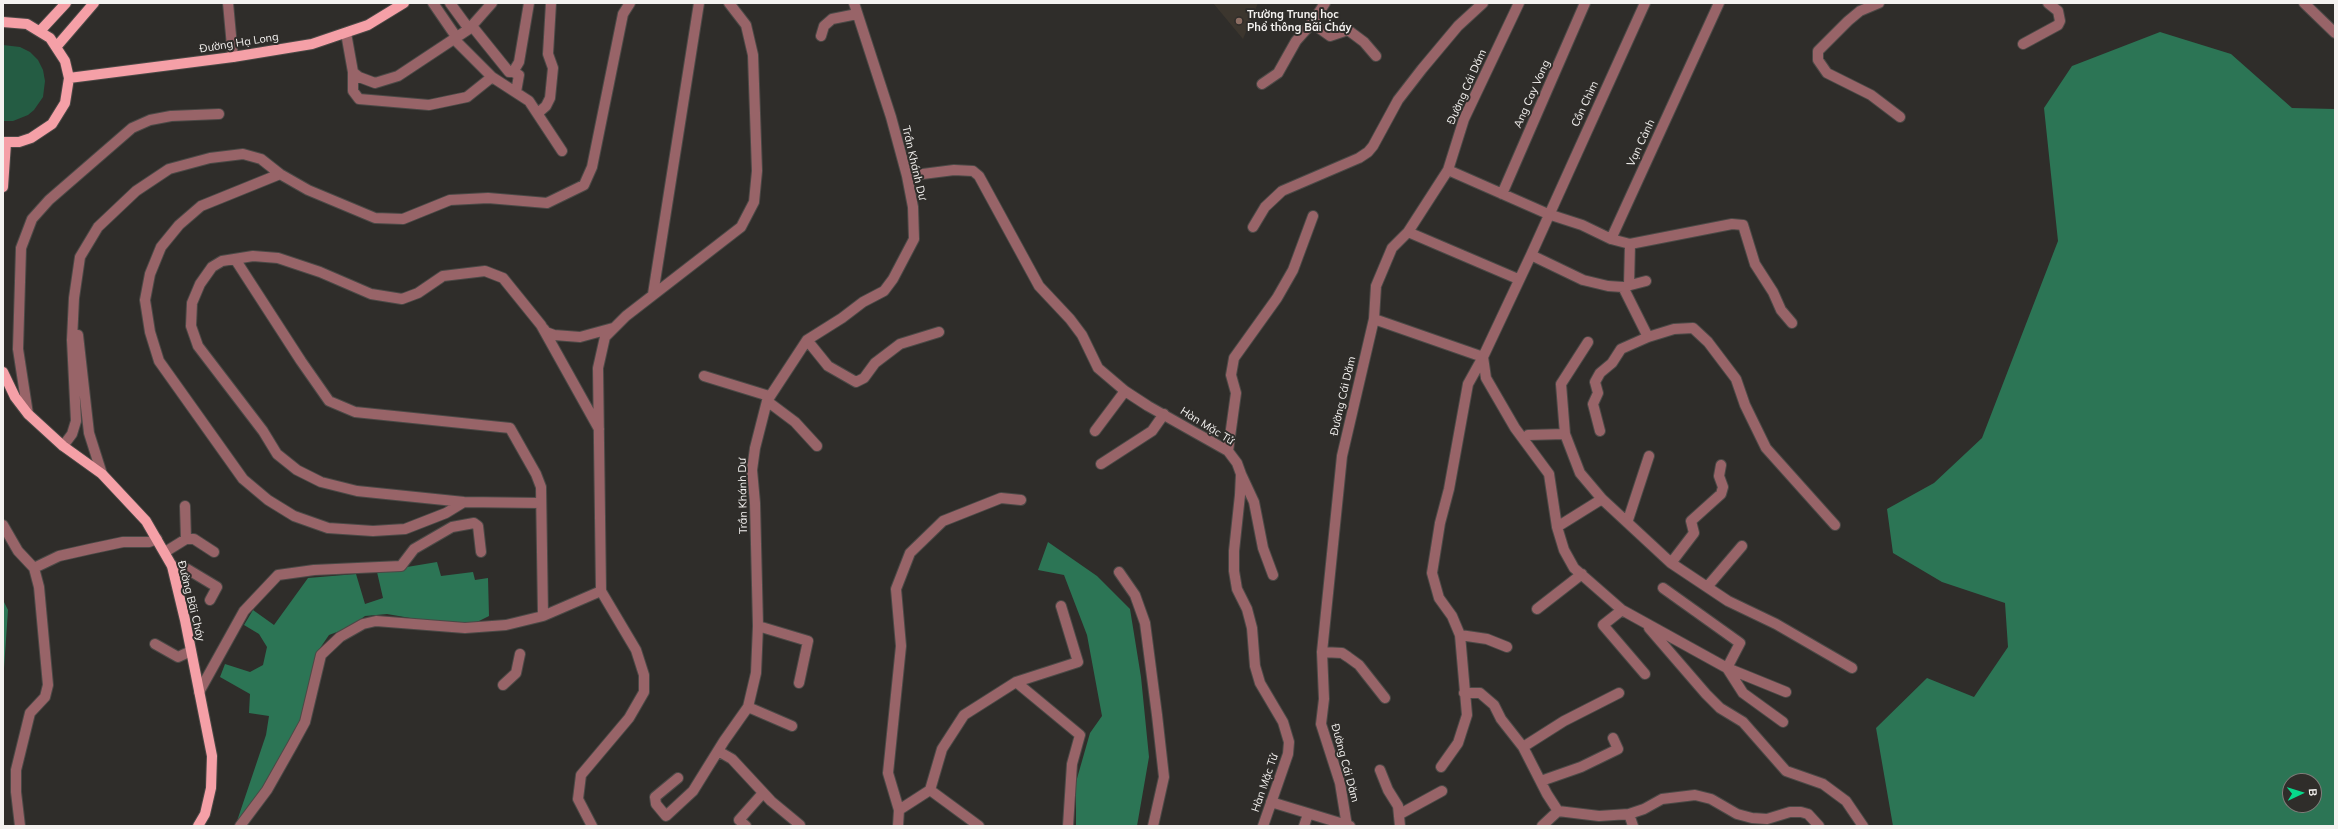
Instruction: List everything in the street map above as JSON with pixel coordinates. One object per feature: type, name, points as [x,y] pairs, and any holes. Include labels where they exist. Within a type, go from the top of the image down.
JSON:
[{"type":"main road","points":[[40,31],[66,3]]},
{"type":"main road","points":[[57,46],[94,3]]},
{"type":"main road","name":"Đường Hạ Long","points":[[69,78],[233,57],[312,44],[368,25],[404,3]]},
{"type":"main road","points":[[3,22],[27,24],[40,31],[57,46],[65,61],[69,78],[66,103],[52,124],[31,138],[5,142],[3,186]]},
{"type":"main road","name":"Đường Bãi Cháy","points":[[3,372],[15,397],[28,414],[63,446],[102,474],[146,521],[172,566],[212,756],[211,788],[205,814],[198,826]]},
{"type":"street","points":[[228,3],[233,57]]},
{"type":"street","points":[[433,3],[456,39],[489,74],[529,101],[562,151]]},
{"type":"street","points":[[450,3],[509,72],[519,75],[516,92]]},
{"type":"street","points":[[353,72],[359,77],[375,83],[386,81],[398,76],[456,39],[470,28],[492,3]]},
{"type":"street","points":[[513,72],[519,62],[529,3]]},
{"type":"street","points":[[538,113],[546,106],[550,98],[553,68],[548,54],[551,3]]},
{"type":"street","points":[[63,446],[72,434],[76,421],[72,340],[74,298],[80,257],[98,227],[136,192],[169,169],[210,158],[242,154],[261,160],[280,174],[308,190],[375,218],[403,220],[450,200],[488,198],[547,203],[584,185],[592,167],[623,14],[630,3]]},
{"type":"street","points":[[653,294],[699,3]]},
{"type":"street","points":[[592,826],[578,799],[581,775],[628,718],[644,692],[644,675],[636,650],[602,592],[598,368],[605,337],[653,294],[741,227],[754,202],[758,171],[753,55],[746,25],[729,3]]},
{"type":"street","name":"Trần Khánh Dư","points":[[678,778],[655,797],[656,804],[666,816],[693,791],[748,707],[756,673],[758,626],[755,503],[752,470],[755,448],[768,398],[807,340],[842,318],[863,302],[884,291],[893,280],[914,239],[913,207],[907,176],[891,118],[854,3]]},
{"type":"street","points":[[1262,84],[1278,73],[1296,41],[1312,23],[1325,3]]},
{"type":"street","points":[[1253,227],[1266,207],[1282,190],[1354,161],[1368,152],[1373,146],[1398,100],[1458,26],[1483,3]]},
{"type":"street","name":"Đường Cái Dăm","points":[[1348,826],[1340,783],[1321,724],[1324,699],[1322,652],[1342,456],[1374,318],[1376,286],[1392,248],[1408,232],[1448,170],[1464,119],[1518,3]]},
{"type":"street","name":"Ang Cay Vong","points":[[1502,194],[1585,3]]},
{"type":"street","name":"Cồn Chìm","points":[[1441,767],[1458,743],[1467,715],[1460,635],[1452,616],[1439,598],[1432,573],[1440,523],[1449,489],[1468,384],[1483,358],[1518,278],[1531,255],[1548,214],[1645,3]]},
{"type":"street","name":"Vạn Cảnh","points":[[1611,239],[1719,3]]},
{"type":"street","points":[[1879,3],[1860,11],[1843,26],[1818,51],[1818,60],[1827,73],[1871,95],[1900,117]]},
{"type":"street","points":[[2023,44],[2058,25],[2060,21],[2058,11],[2048,3]]},
{"type":"street","points":[[2304,3],[2335,33]]},
{"type":"street","points":[[821,36],[824,26],[832,19],[858,14]]},
{"type":"street","points":[[1312,23],[1330,36],[1348,30],[1364,42],[1376,56]]},
{"type":"street","points":[[346,33],[353,72],[353,91],[359,99],[422,105],[467,97],[489,74],[498,59]]},
{"type":"street","points":[[28,414],[18,349],[21,248],[32,219],[49,200],[132,128],[150,120],[171,116],[219,114]]},
{"type":"street","name":"Hàn Mặc Tử","points":[[907,176],[954,170],[973,171],[979,176],[1039,286],[1070,319],[1082,335],[1098,368],[1125,390],[1228,451],[1237,463],[1241,474],[1234,551],[1234,571],[1237,589],[1247,609],[1252,628],[1255,666],[1260,683],[1283,722],[1289,742],[1288,754],[1263,826]]},
{"type":"street","points":[[1448,170],[1548,214],[1582,225],[1611,239],[1630,244],[1732,224],[1743,225],[1755,264],[1773,292],[1781,310],[1792,323]]},
{"type":"street","points":[[280,174],[201,206],[179,225],[161,247],[150,274],[145,300],[150,332],[159,361],[243,479],[268,500],[294,516],[328,528],[381,531],[405,529],[446,514],[464,502]]},
{"type":"street","points":[[1228,451],[1236,394],[1231,375],[1234,358],[1277,298],[1293,270],[1313,216]]},
{"type":"street","points":[[1408,232],[1518,278]]},
{"type":"street","points":[[1630,244],[1626,286],[1648,337]]},
{"type":"street","points":[[1531,255],[1583,280],[1608,286],[1626,286],[1646,281]]},
{"type":"street","points":[[541,503],[464,502],[357,491],[321,482],[297,470],[277,454],[263,431],[198,346],[191,326],[192,303],[200,284],[212,267],[222,261],[253,256],[278,258],[320,272],[371,294],[402,299],[418,293],[443,276],[485,271],[504,278],[546,332],[580,337],[615,328]]},
{"type":"street","points":[[235,259],[301,361],[329,401],[355,412],[510,428],[536,474],[540,487],[543,616]]},
{"type":"street","points":[[74,298],[89,433],[102,474]]},
{"type":"street","points":[[1374,318],[1483,358],[1486,378],[1524,440],[1549,474],[1557,527],[1564,550],[1574,568],[1622,610],[1727,668],[1786,692]]},
{"type":"street","points":[[541,325],[599,429]]},
{"type":"street","points":[[1600,431],[1593,404],[1598,393],[1595,382],[1600,373],[1612,363],[1621,349],[1648,337],[1674,329],[1693,328],[1708,342],[1736,379],[1745,405],[1766,448],[1835,525]]},
{"type":"street","points":[[807,340],[828,366],[856,382],[864,378],[889,351],[900,344],[939,332]]},
{"type":"street","points":[[1588,342],[1561,384],[1565,434],[1580,473],[1602,499],[1628,520],[1671,563],[1728,601],[1776,624],[1852,668]]},
{"type":"street","points":[[704,376],[768,398],[795,422],[817,446]]},
{"type":"street","points":[[1095,432],[1125,390]]},
{"type":"street","points":[[1102,464],[1152,431],[1164,414]]},
{"type":"street","points":[[1524,440],[1528,435],[1565,434]]},
{"type":"street","points":[[1628,520],[1649,456]]},
{"type":"street","points":[[1671,563],[1694,533],[1691,521],[1721,494],[1723,487],[1720,476],[1721,465]]},
{"type":"street","points":[[1241,474],[1254,502],[1263,548],[1273,575]]},
{"type":"street","points":[[898,826],[899,810],[888,773],[901,646],[896,589],[910,553],[943,521],[1001,498],[1021,500]]},
{"type":"street","points":[[1557,527],[1602,499]]},
{"type":"street","points":[[185,506],[186,539]]},
{"type":"street","points":[[199,692],[244,611],[278,575],[314,570],[402,566],[414,549],[452,527],[474,523],[478,526],[481,552]]},
{"type":"street","points":[[3,525],[18,551],[34,568],[39,587],[48,685],[45,697],[30,713],[16,770],[16,792],[20,826]]},
{"type":"street","points":[[34,568],[59,556],[123,542],[148,542],[157,539]]},
{"type":"street","points":[[165,552],[186,539],[194,539],[214,552]]},
{"type":"street","points":[[1707,587],[1742,546]]},
{"type":"street","points":[[172,566],[187,569],[217,587],[210,600]]},
{"type":"street","points":[[1119,572],[1135,595],[1145,623],[1164,777],[1153,826]]},
{"type":"street","points":[[1537,609],[1582,574]]},
{"type":"street","points":[[1663,588],[1740,643],[1727,668]]},
{"type":"street","points":[[240,826],[267,790],[302,728],[322,654],[340,637],[363,624],[376,621],[465,628],[506,625],[543,616],[602,592]]},
{"type":"street","points":[[899,810],[930,790],[942,749],[964,715],[1016,682],[1078,662],[1061,606]]},
{"type":"street","points":[[1622,610],[1603,625],[1645,674]]},
{"type":"street","points":[[1644,622],[1706,694],[1720,708],[1743,722],[1786,771],[1824,784],[1846,801],[1863,826]]},
{"type":"street","points":[[758,626],[808,641],[799,683]]},
{"type":"street","points":[[1460,635],[1487,639],[1507,647]]},
{"type":"street","points":[[155,644],[178,657],[191,651]]},
{"type":"street","points":[[1322,652],[1342,653],[1359,665],[1385,698]]},
{"type":"street","points":[[503,685],[516,673],[520,654]]},
{"type":"street","points":[[1727,668],[1743,694],[1782,722]]},
{"type":"street","points":[[1016,682],[1080,736],[1072,764],[1068,826]]},
{"type":"street","points":[[1524,747],[1564,721],[1620,692]]},
{"type":"street","points":[[1464,693],[1480,693],[1494,705],[1501,719],[1524,747],[1542,781],[1547,794],[1558,810],[1599,816],[1629,814],[1644,809],[1662,799],[1695,795],[1710,799],[1737,814],[1752,818],[1767,819],[1790,812],[1801,812],[1808,814],[1819,826]]},
{"type":"street","points":[[748,707],[792,726]]},
{"type":"street","points":[[1542,781],[1582,766],[1618,749],[1614,738]]},
{"type":"street","points":[[718,751],[732,759],[763,793],[800,825]]},
{"type":"street","points":[[1380,770],[1388,790],[1398,806],[1400,826]]},
{"type":"street","points":[[930,790],[979,826]]},
{"type":"street","points":[[1400,814],[1442,791]]},
{"type":"street","points":[[746,826],[739,820],[763,793]]},
{"type":"street","points":[[1271,802],[1348,826]]},
{"type":"street","points":[[1542,826],[1558,810]]},
{"type":"street","points":[[1304,826],[1308,814]]},
{"type":"street","points":[[1629,814],[1634,826]]},
{"type":"shaded area","name":"Trường Trung học Phổ thông Bãi Cháy","points":[[1213,3],[1258,3],[1243,39]]},
{"type":"green space","points":[[2160,32],[2231,54],[2292,108],[2335,109],[2335,826],[1893,826],[1876,728],[1927,678],[1974,697],[2008,647],[2005,603],[1942,582],[1893,553],[1887,509],[1934,483],[1982,438],[2058,241],[2044,108],[2072,66]]},
{"type":"green space","points":[[3,45],[20,47],[30,52],[38,60],[43,70],[45,81],[43,97],[34,110],[28,115],[13,121],[3,121]]},
{"type":"green space","points":[[1048,542],[1097,576],[1130,609],[1141,677],[1149,757],[1137,826],[1076,826],[1076,782],[1090,733],[1102,716],[1087,635],[1064,575],[1038,570]]},
{"type":"green space","points":[[437,562],[441,576],[473,572],[475,580],[488,578],[489,616],[475,623],[422,620],[387,614],[365,616],[350,627],[329,635],[316,654],[300,721],[263,788],[236,824],[266,735],[269,716],[249,713],[250,694],[220,677],[225,664],[250,672],[263,665],[267,647],[259,634],[244,625],[253,610],[274,625],[308,578],[356,574],[365,604],[383,598],[377,572]]},
{"type":"green space","points":[[3,600],[8,610],[3,683]]},
{"type":"place","name":"Trường Trung học Phổ thông Bãi Cháy","points":[[1239,21]]}]
